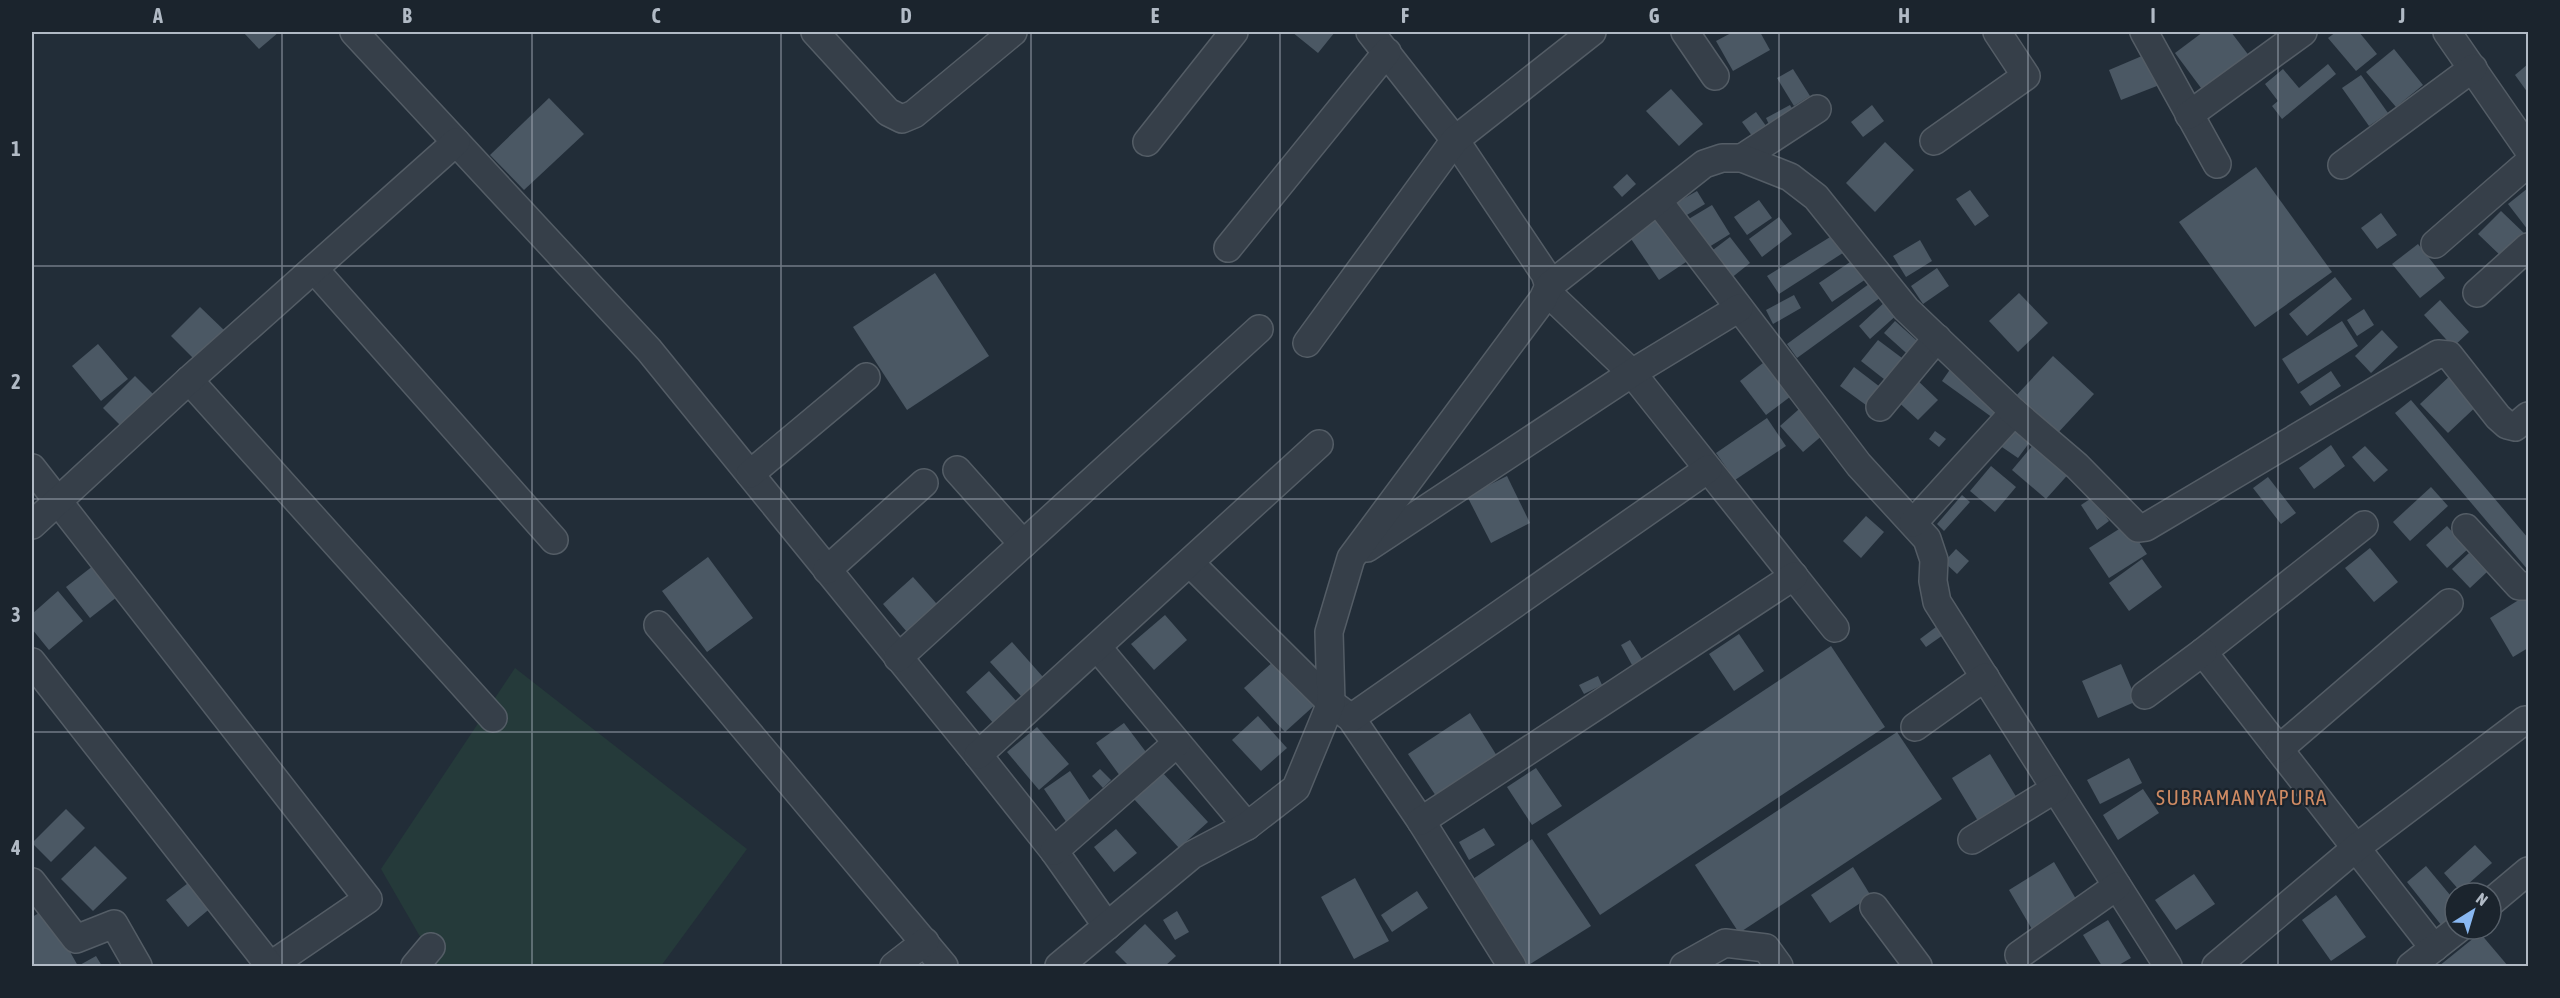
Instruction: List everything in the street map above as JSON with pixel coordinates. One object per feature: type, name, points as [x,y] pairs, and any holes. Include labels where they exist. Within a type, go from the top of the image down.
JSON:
[{"type":"street","points":[[354,32],[649,350],[978,755],[1054,851],[1107,926]]},
{"type":"street","points":[[815,32],[888,112],[902,119],[914,114],[997,37]]},
{"type":"street","points":[[1147,142],[1234,32]]},
{"type":"street","points":[[1370,32],[1455,140],[1545,274],[1548,290],[1632,373],[1835,628]]},
{"type":"street","points":[[1307,344],[1455,140],[1592,32]]},
{"type":"street","points":[[1685,32],[1715,76]]},
{"type":"street","points":[[1934,141],[2026,76],[1997,32]]},
{"type":"street","points":[[2144,32],[2217,164]]},
{"type":"street","points":[[2189,116],[2303,32]]},
{"type":"street","points":[[2447,32],[2529,149]]},
{"type":"street","points":[[1228,248],[1387,52]]},
{"type":"street","points":[[2342,165],[2473,68]]},
{"type":"street","points":[[1742,158],[1817,109]]},
{"type":"street","points":[[32,525],[189,380],[456,141]]},
{"type":"street","points":[[1341,710],[1329,632],[1351,558],[1548,290],[1704,164],[1722,158],[1742,158],[1790,177],[1816,197],[1906,309],[2014,412],[2077,466],[2138,528],[2146,527],[2438,354],[2449,355],[2498,417],[2507,425],[2515,427],[2529,416]]},
{"type":"street","points":[[2436,244],[2529,163]]},
{"type":"street","points":[[1658,201],[1858,465],[1913,523],[1931,547],[1937,602],[2168,966]]},
{"type":"street","points":[[2477,292],[2529,247]]},
{"type":"street","points":[[314,269],[554,540]]},
{"type":"street","points":[[1351,558],[1632,373],[1739,308]]},
{"type":"street","points":[[898,658],[1259,329]]},
{"type":"street","points":[[1880,407],[1937,338]]},
{"type":"street","points":[[750,474],[866,377]]},
{"type":"street","points":[[189,380],[493,718]]},
{"type":"street","points":[[1913,523],[2014,412]]},
{"type":"street","points":[[978,755],[1319,444]]},
{"type":"street","points":[[32,468],[368,899],[305,956],[270,966],[32,662]]},
{"type":"street","points":[[1074,962],[1107,926],[1192,855],[1247,826],[1296,788],[1341,710],[1708,469]]},
{"type":"street","points":[[957,470],[1023,544]]},
{"type":"street","points":[[827,570],[924,483]]},
{"type":"street","points":[[2145,695],[2364,525]]},
{"type":"street","points":[[2466,528],[2519,586],[2529,586]]},
{"type":"street","points":[[1190,563],[1341,710],[1420,821],[1512,966]]},
{"type":"street","points":[[1420,821],[1794,576]]},
{"type":"street","points":[[2279,749],[2449,603]]},
{"type":"street","points":[[658,625],[944,966]]},
{"type":"street","points":[[1097,647],[1247,826]]},
{"type":"street","points":[[2203,652],[2434,948]]},
{"type":"street","points":[[1915,727],[1984,677]]},
{"type":"street","points":[[2216,966],[2290,901],[2357,847],[2526,720]]},
{"type":"street","points":[[1054,851],[1177,743]]},
{"type":"street","points":[[1972,840],[2055,789]]},
{"type":"street","points":[[2503,892],[2529,871]]},
{"type":"street","points":[[32,882],[76,939],[114,924],[138,966]]},
{"type":"street","points":[[2019,955],[2116,886]]},
{"type":"street","points":[[1874,907],[1918,966]]},
{"type":"street","points":[[2411,966],[2443,941]]},
{"type":"street","points":[[894,966],[925,942]]},
{"type":"street","points":[[1684,966],[1725,943],[1766,948],[1779,966]]},
{"type":"green space","points":[[515,668],[747,849],[661,966],[437,966],[381,869]]},
{"type":"building","points":[[243,32],[279,32],[259,49]]},
{"type":"building","points":[[1292,32],[1335,32],[1318,53]]},
{"type":"building","points":[[1733,32],[1760,32],[1770,50],[1733,71],[1716,41]]},
{"type":"building","points":[[2203,32],[2231,32],[2250,57],[2204,92],[2175,53]]},
{"type":"building","points":[[2336,32],[2359,32],[2377,54],[2356,71],[2328,38]]},
{"type":"building","points":[[2394,49],[2423,85],[2396,107],[2366,72]]},
{"type":"building","points":[[2149,53],[2162,84],[2121,100],[2109,70]]},
{"type":"building","points":[[2328,64],[2336,74],[2282,119],[2272,106],[2278,101],[2265,84],[2283,69],[2299,88]]},
{"type":"building","points":[[2528,64],[2528,93],[2515,75]]},
{"type":"building","points":[[1793,69],[1810,96],[1794,106],[1777,78]]},
{"type":"building","points":[[2361,75],[2388,113],[2369,126],[2342,88]]},
{"type":"building","points":[[1671,89],[1703,124],[1679,146],[1646,111]]},
{"type":"building","points":[[549,98],[584,134],[524,190],[490,155]]},
{"type":"building","points":[[1790,105],[1797,117],[1772,131],[1766,118]]},
{"type":"building","points":[[1872,105],[1884,121],[1863,137],[1851,122]]},
{"type":"building","points":[[1756,112],[1769,130],[1755,140],[1742,122]]},
{"type":"building","points":[[1885,142],[1914,170],[1875,212],[1846,183]]},
{"type":"building","points":[[2256,167],[2332,272],[2255,327],[2179,222]]},
{"type":"building","points":[[1627,174],[1636,184],[1622,197],[1613,187]]},
{"type":"building","points":[[2528,188],[2528,230],[2508,204]]},
{"type":"building","points":[[1970,190],[1989,216],[1975,226],[1956,199]]},
{"type":"building","points":[[1697,191],[1705,204],[1677,221],[1669,207]]},
{"type":"building","points":[[1759,200],[1772,218],[1747,235],[1734,217]]},
{"type":"building","points":[[1712,205],[1730,234],[1701,252],[1682,223]]},
{"type":"building","points":[[2501,211],[2526,235],[2503,258],[2478,234]]},
{"type":"building","points":[[1657,213],[1689,260],[1659,280],[1627,233]]},
{"type":"building","points":[[2381,213],[2397,235],[2377,249],[2361,228]]},
{"type":"building","points":[[1779,217],[1792,234],[1762,257],[1749,239]]},
{"type":"building","points":[[1835,234],[1846,251],[1779,294],[1767,276]]},
{"type":"building","points":[[1730,237],[1750,263],[1725,283],[1705,256]]},
{"type":"building","points":[[1920,240],[1932,261],[1906,277],[1893,256]]},
{"type":"building","points":[[2418,244],[2445,278],[2420,298],[2392,264]]},
{"type":"building","points":[[1856,258],[1869,277],[1832,302],[1819,283]]},
{"type":"building","points":[[1937,268],[1949,286],[1923,304],[1911,286]]},
{"type":"building","points":[[935,273],[989,356],[907,410],[853,327]]},
{"type":"building","points":[[2335,277],[2352,299],[2307,336],[2289,314]]},
{"type":"building","points":[[1873,281],[1884,295],[1797,358],[1787,344]]},
{"type":"building","points":[[2019,293],[2048,323],[2018,352],[1989,321]]},
{"type":"building","points":[[1794,295],[1801,308],[1773,324],[1766,310]]},
{"type":"building","points":[[1887,300],[1899,313],[1870,339],[1859,326]]},
{"type":"building","points":[[2440,300],[2469,332],[2453,347],[2424,315]]},
{"type":"building","points":[[200,307],[226,332],[196,361],[171,336]]},
{"type":"building","points":[[2364,309],[2374,325],[2357,336],[2347,320]]},
{"type":"building","points":[[1895,321],[1925,348],[1914,360],[1884,333]]},
{"type":"building","points":[[2342,321],[2358,346],[2298,384],[2282,359]]},
{"type":"building","points":[[2382,330],[2398,347],[2371,373],[2355,356]]},
{"type":"building","points":[[1878,340],[1906,361],[1889,383],[1861,361]]},
{"type":"building","points":[[98,344],[128,379],[101,401],[72,366]]},
{"type":"building","points":[[1772,356],[1799,390],[1766,415],[1740,381]]},
{"type":"building","points":[[2053,356],[2094,394],[2055,436],[2014,398]]},
{"type":"building","points":[[1854,367],[1884,390],[1870,408],[1840,386]]},
{"type":"building","points":[[1951,368],[2002,406],[1993,418],[1942,381]]},
{"type":"building","points":[[2331,371],[2341,386],[2310,406],[2300,392]]},
{"type":"building","points":[[2453,373],[2481,402],[2448,433],[2420,404]]},
{"type":"building","points":[[135,376],[153,394],[121,426],[103,408]]},
{"type":"building","points":[[1914,377],[1938,400],[1918,420],[1894,398]]},
{"type":"building","points":[[2411,400],[2528,538],[2528,570],[2395,413]]},
{"type":"building","points":[[1807,402],[1831,428],[1803,452],[1780,426]]},
{"type":"building","points":[[1767,418],[1786,446],[1735,480],[1716,453]]},
{"type":"building","points":[[2014,425],[2032,439],[2018,458],[1999,445]]},
{"type":"building","points":[[1935,431],[1946,439],[1939,447],[1929,439]]},
{"type":"building","points":[[2038,439],[2073,469],[2046,499],[2012,470]]},
{"type":"building","points":[[2331,445],[2345,466],[2314,489],[2299,468]]},
{"type":"building","points":[[2365,446],[2388,470],[2374,482],[2352,457]]},
{"type":"building","points":[[1991,466],[2016,487],[1995,512],[1970,491]]},
{"type":"building","points":[[1507,476],[1530,523],[1491,543],[1467,496]]},
{"type":"building","points":[[2268,477],[2296,513],[2281,524],[2253,488]]},
{"type":"building","points":[[2431,487],[2448,506],[2410,541],[2393,522]]},
{"type":"building","points":[[1962,495],[1970,502],[1944,531],[1937,524]]},
{"type":"building","points":[[2093,497],[2109,521],[2097,530],[2081,505]]},
{"type":"building","points":[[1866,516],[1884,532],[1861,558],[1843,541]]},
{"type":"building","points":[[2127,524],[2147,554],[2109,578],[2089,548]]},
{"type":"building","points":[[2447,526],[2468,549],[2447,568],[2426,545]]},
{"type":"building","points":[[2370,548],[2398,582],[2374,602],[2345,568]]},
{"type":"building","points":[[1956,549],[1969,561],[1957,574],[1944,562]]},
{"type":"building","points":[[2469,553],[2487,572],[2470,588],[2452,569]]},
{"type":"building","points":[[708,557],[753,618],[707,652],[662,591]]},
{"type":"building","points":[[2142,559],[2162,587],[2129,611],[2109,583]]},
{"type":"building","points":[[98,562],[122,593],[90,618],[66,587]]},
{"type":"building","points":[[913,577],[944,612],[913,639],[883,604]]},
{"type":"building","points":[[58,591],[83,621],[49,650],[32,629],[32,614]]},
{"type":"building","points":[[2525,596],[2528,602],[2528,648],[2513,657],[2490,618]]},
{"type":"building","points":[[1165,615],[1187,640],[1154,670],[1131,644]]},
{"type":"building","points":[[1940,624],[1946,633],[1926,647],[1920,639]]},
{"type":"building","points":[[1739,634],[1764,671],[1734,691],[1709,654]]},
{"type":"building","points":[[1630,640],[1642,659],[1632,665],[1621,645]]},
{"type":"building","points":[[1012,642],[1043,677],[1021,696],[990,662]]},
{"type":"building","points":[[1831,646],[1885,727],[1600,915],[1547,834]]},
{"type":"building","points":[[1275,660],[1316,704],[1285,732],[1244,688]]},
{"type":"building","points":[[2121,664],[2137,701],[2098,718],[2082,681]]},
{"type":"building","points":[[989,671],[1018,703],[994,724],[966,692]]},
{"type":"building","points":[[1598,676],[1602,685],[1584,694],[1579,685]]},
{"type":"building","points":[[1470,713],[1497,756],[1436,796],[1408,754]]},
{"type":"building","points":[[1258,716],[1287,748],[1261,771],[1232,740]]},
{"type":"building","points":[[1124,723],[1152,760],[1123,780],[1096,743]]},
{"type":"building","points":[[1037,727],[1069,764],[1039,790],[1007,752]]},
{"type":"building","points":[[1897,732],[1942,799],[1739,933],[1695,865]]},
{"type":"building","points":[[1990,754],[2020,803],[1981,826],[1952,778]]},
{"type":"building","points":[[2129,758],[2142,783],[2100,804],[2087,780]]},
{"type":"building","points":[[1536,768],[1562,806],[1532,825],[1507,787]]},
{"type":"building","points":[[1100,769],[1111,780],[1103,788],[1092,776]]},
{"type":"building","points":[[1070,771],[1093,805],[1067,823],[1044,789]]},
{"type":"building","points":[[1162,772],[1208,822],[1179,848],[1133,798]]},
{"type":"building","points":[[2143,789],[2159,813],[2118,840],[2103,815]]},
{"type":"building","points":[[66,809],[85,828],[51,862],[32,843]]},
{"type":"building","points":[[1484,828],[1495,845],[1469,860],[1459,842]]},
{"type":"building","points":[[1116,829],[1137,853],[1114,872],[1094,847]]},
{"type":"building","points":[[1532,839],[1591,926],[1527,966],[1470,881]]},
{"type":"building","points":[[2475,845],[2492,863],[2471,881],[2451,881],[2444,873]]},
{"type":"building","points":[[95,846],[127,878],[93,911],[61,879]]},
{"type":"building","points":[[2054,862],[2079,904],[2033,931],[2009,890]]},
{"type":"building","points":[[2426,866],[2443,887],[2443,925],[2442,926],[2407,882]]},
{"type":"building","points":[[1853,867],[1871,896],[1830,923],[1811,895]]},
{"type":"building","points":[[2194,874],[2215,904],[2176,930],[2155,900]]},
{"type":"building","points":[[1355,878],[1389,941],[1354,959],[1321,897]]},
{"type":"building","points":[[192,880],[213,906],[188,927],[166,900]]},
{"type":"building","points":[[1417,891],[1428,908],[1392,932],[1381,915]]},
{"type":"building","points":[[2336,895],[2366,937],[2331,961],[2302,920]]},
{"type":"building","points":[[46,909],[78,966],[35,966],[32,960],[32,917]]},
{"type":"building","points":[[1177,911],[1189,932],[1175,940],[1163,920]]},
{"type":"building","points":[[2108,920],[2131,958],[2117,966],[2102,966],[2083,935]]},
{"type":"building","points":[[1145,924],[1176,956],[1165,966],[1129,966],[1115,952]]},
{"type":"building","points":[[2470,941],[2487,941],[2508,966],[2439,966]]},
{"type":"building","points":[[96,956],[102,966],[78,966]]},
{"type":"district","name":"SUBRAMANYAPURA","points":[[2242,798]]}]
